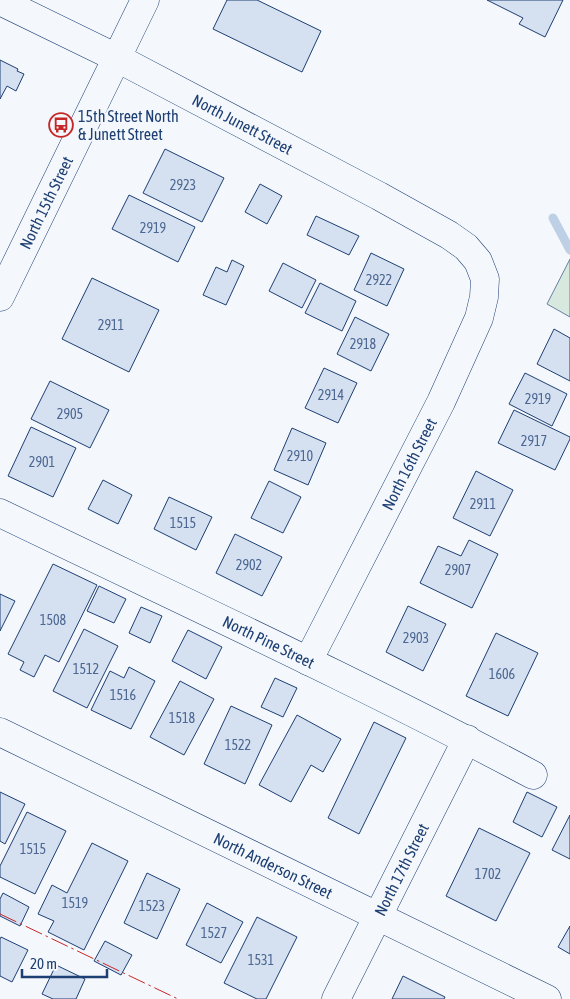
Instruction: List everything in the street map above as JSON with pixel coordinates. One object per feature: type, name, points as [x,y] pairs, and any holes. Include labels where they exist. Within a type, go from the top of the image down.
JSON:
[{"type":"street","name":"North 15th Street","points":[[0,297],[145,0]]},
{"type":"street","name":"North Junett Street","points":[[0,1],[117,58],[371,192],[449,235],[466,247],[478,261]]},
{"type":"street","name":"North 16th Street","points":[[308,662],[441,402],[480,318],[485,279],[478,261]]},
{"type":"street","name":"North Pine Street","points":[[0,513],[467,740],[534,775]]},
{"type":"street","name":"North Anderson Street","points":[[0,732],[547,999]]},
{"type":"street","name":"North 17th Street","points":[[336,999],[467,740]]},
{"type":"shaded area","points":[[570,259],[570,317],[547,304]]},
{"type":"building","points":[[227,0],[257,0],[321,31],[302,72],[213,29]]},
{"type":"building","points":[[487,0],[563,0],[545,37],[519,24],[523,18]]},
{"type":"building","points":[[0,60],[24,74],[16,91],[7,86],[0,99]]},
{"type":"building","points":[[165,149],[224,178],[202,222],[143,193]]},
{"type":"building","points":[[260,184],[282,196],[267,224],[245,212]]},
{"type":"building","points":[[129,195],[195,227],[178,262],[112,229]]},
{"type":"building","points":[[316,216],[359,236],[349,255],[307,235]]},
{"type":"building","points":[[371,253],[404,269],[387,306],[354,290]]},
{"type":"building","points":[[232,260],[244,266],[226,305],[203,295],[216,267],[227,272]]},
{"type":"building","points":[[283,263],[316,280],[302,308],[269,291]]},
{"type":"building","points":[[92,278],[159,310],[129,372],[62,339]]},
{"type":"building","points":[[320,283],[356,301],[342,331],[305,313]]},
{"type":"building","points":[[355,317],[389,334],[371,371],[337,354]]},
{"type":"building","points":[[554,329],[570,338],[570,381],[537,364]]},
{"type":"building","points":[[324,368],[357,383],[338,423],[305,408]]},
{"type":"building","points":[[525,373],[567,394],[552,426],[509,404]]},
{"type":"building","points":[[50,381],[109,410],[90,448],[31,419]]},
{"type":"building","points":[[514,410],[570,437],[555,470],[498,443]]},
{"type":"building","points":[[31,427],[76,448],[53,497],[8,476]]},
{"type":"building","points":[[292,428],[326,443],[308,485],[274,470]]},
{"type":"building","points":[[476,471],[513,490],[490,536],[453,518]]},
{"type":"building","points":[[103,480],[132,495],[118,524],[88,509]]},
{"type":"building","points":[[269,481],[301,497],[283,533],[251,518]]},
{"type":"building","points":[[169,497],[212,517],[196,550],[154,529]]},
{"type":"building","points":[[235,534],[282,557],[262,596],[216,573]]},
{"type":"building","points":[[469,540],[498,554],[472,608],[420,583],[438,546],[461,556]]},
{"type":"building","points":[[53,564],[97,585],[59,662],[45,655],[34,677],[20,670],[24,662],[8,654]]},
{"type":"building","points":[[99,586],[126,599],[114,623],[87,611]]},
{"type":"building","points":[[0,594],[15,601],[0,631]]},
{"type":"building","points":[[408,606],[446,624],[423,671],[386,652]]},
{"type":"building","points":[[141,607],[162,616],[150,643],[129,633]]},
{"type":"building","points":[[84,629],[118,646],[87,708],[53,691]]},
{"type":"building","points":[[188,630],[222,647],[206,679],[172,661]]},
{"type":"building","points":[[496,633],[538,653],[508,716],[466,696]]},
{"type":"building","points":[[129,667],[155,681],[131,729],[91,710],[110,671],[124,678]]},
{"type":"building","points":[[275,678],[297,688],[283,717],[261,707]]},
{"type":"building","points":[[180,681],[214,699],[184,755],[150,737]]},
{"type":"building","points":[[231,706],[272,725],[245,784],[204,764]]},
{"type":"building","points":[[297,715],[341,739],[323,772],[311,765],[291,802],[259,785]]},
{"type":"building","points":[[374,722],[406,738],[359,834],[328,818]]},
{"type":"building","points":[[0,792],[25,804],[5,844],[0,841]]},
{"type":"building","points":[[527,792],[557,807],[542,837],[513,822]]},
{"type":"building","points":[[27,812],[66,831],[35,894],[0,877],[0,866]]},
{"type":"building","points":[[570,815],[570,859],[552,850]]},
{"type":"building","points":[[479,828],[530,853],[496,921],[446,896]]},
{"type":"building","points":[[92,843],[128,861],[84,950],[48,932],[54,921],[38,914],[52,885],[67,893]]},
{"type":"building","points":[[147,873],[180,889],[157,939],[124,923]]},
{"type":"building","points":[[3,893],[29,907],[20,926],[0,916],[0,899]]},
{"type":"building","points":[[207,903],[243,922],[221,963],[186,945]]},
{"type":"building","points":[[257,917],[297,937],[266,999],[257,999],[224,983]]},
{"type":"building","points":[[570,926],[570,954],[558,947]]},
{"type":"building","points":[[1,937],[28,950],[12,982],[0,976]]},
{"type":"building","points":[[105,941],[132,955],[121,975],[94,961]]},
{"type":"building","points":[[56,965],[85,979],[76,999],[53,999],[42,994]]},
{"type":"building","points":[[403,976],[445,997],[444,999],[392,999]]},
{"type":"waterway","points":[[553,218],[570,250]]},
{"type":"power","points":[[0,914],[178,999]]},
{"type":"place","name":"15th Street North & Junett Street","points":[[61,125]]}]
